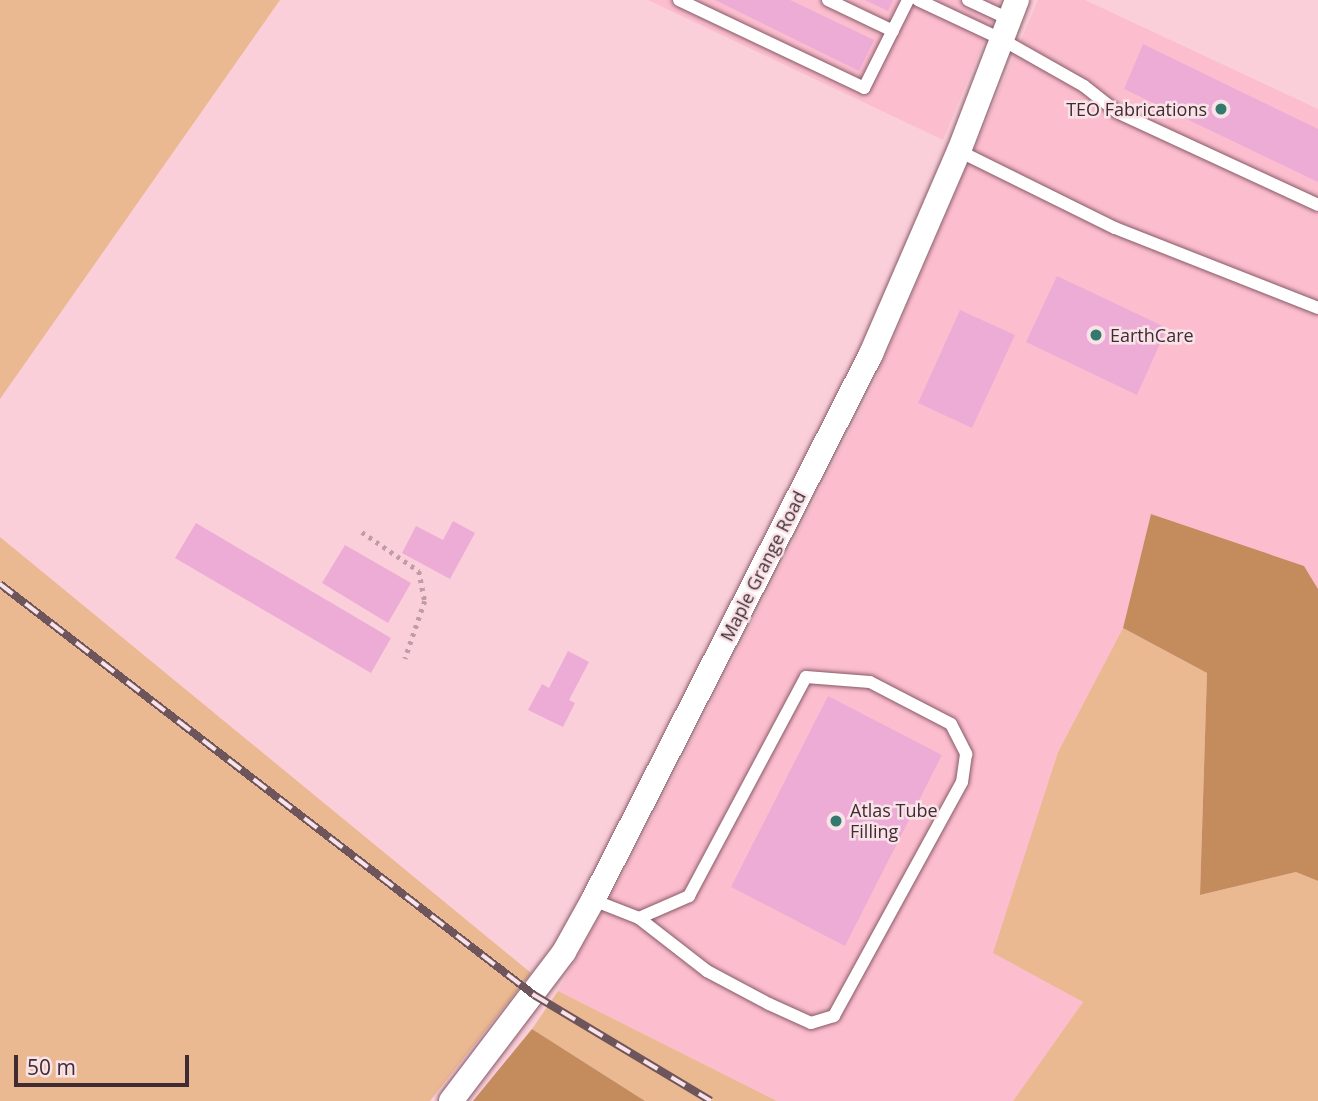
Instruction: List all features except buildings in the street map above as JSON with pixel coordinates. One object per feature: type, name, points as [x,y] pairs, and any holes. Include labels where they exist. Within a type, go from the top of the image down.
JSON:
[{"type":"street","name":"Maple Grange Road","points":[[451,1101],[564,952],[593,900],[872,354],[959,151],[1009,19]]},
{"type":"lane","points":[[679,0],[864,88],[908,0]]},
{"type":"lane","points":[[828,0],[892,31]]},
{"type":"lane","points":[[918,0],[1009,19]]},
{"type":"lane","points":[[968,0],[1009,19],[1117,112],[1318,205]]},
{"type":"lane","points":[[959,151],[1115,228],[1318,309]]},
{"type":"lane","points":[[593,900],[639,918],[707,971],[769,1004],[811,1023],[834,1016],[962,782],[965,754],[951,724],[870,682],[806,677],[689,896],[639,918]]},
{"type":"path","points":[[362,532],[419,571],[425,601],[405,659]]},
{"type":"shaded area","points":[[0,0],[280,0],[0,399]]},
{"type":"shaded area","points":[[648,0],[1001,0],[943,140]]},
{"type":"shaded area","points":[[1038,0],[1085,0],[1318,109],[1318,589],[1304,566],[1151,514],[1123,628],[1058,752],[994,953],[1083,1002],[1013,1101],[777,1101],[558,991],[628,865],[872,388]]},
{"type":"shaded area","points":[[1151,514],[1304,566],[1318,589],[1318,881],[1296,872],[1200,895],[1207,673],[1123,628]]},
{"type":"shaded area","points":[[0,537],[531,973],[430,1101],[0,1101]]},
{"type":"shaded area","points":[[1123,628],[1207,673],[1200,895],[1296,872],[1318,881],[1318,1101],[1013,1101],[1083,1002],[993,953],[1058,752]]},
{"type":"shaded area","points":[[558,991],[777,1101],[645,1101],[532,1029]]},
{"type":"shaded area","points":[[532,1029],[645,1101],[473,1101]]},
{"type":"railway","points":[[0,584],[534,995],[711,1101]]},
{"type":"place","name":"TEO Fabrications","points":[[1221,109]]},
{"type":"place","name":"EarthCare","points":[[1096,335]]},
{"type":"place","name":"Atlas Tube Filling","points":[[836,821]]}]
